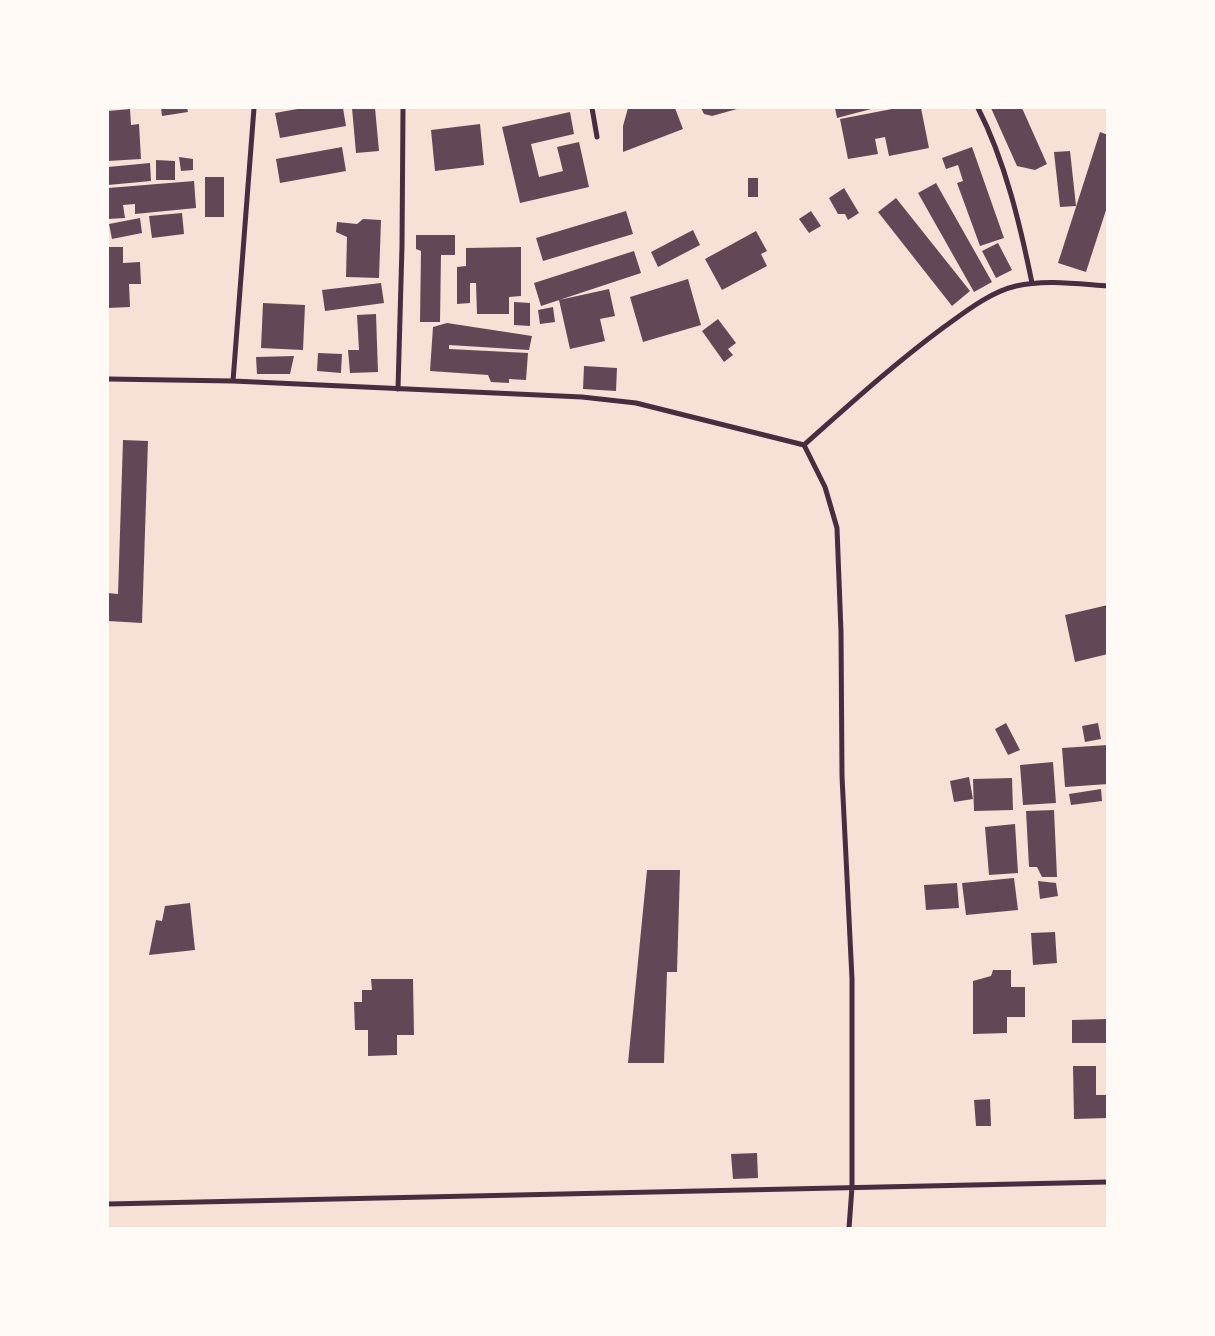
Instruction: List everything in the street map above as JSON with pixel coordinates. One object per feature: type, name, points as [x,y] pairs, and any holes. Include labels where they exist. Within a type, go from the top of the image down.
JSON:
[{"type":"street","points":[[233,381],[254,108]]},
{"type":"street","points":[[398,389],[402,246],[402,108]]},
{"type":"street","points":[[592,108],[597,137]]},
{"type":"street","points":[[978,108],[989,129],[1008,187],[1032,283]]},
{"type":"street","points":[[804,445],[898,361],[959,316],[988,298],[1014,286],[1032,283],[1108,286]]},
{"type":"street","points":[[108,379],[233,381],[582,397],[636,403],[804,445],[825,487],[837,528],[841,632],[842,776],[852,979],[852,1187],[849,1228]]},
{"type":"street","points":[[108,1204],[1108,1182]]},
{"type":"building","points":[[161,108],[187,108],[188,112],[162,116]]},
{"type":"building","points":[[303,108],[343,108],[346,126],[280,138],[275,113]]},
{"type":"building","points":[[352,108],[375,108],[379,151],[356,153]]},
{"type":"building","points":[[628,108],[675,108],[683,129],[623,152],[623,126]]},
{"type":"building","points":[[701,108],[737,109],[712,116],[704,114]]},
{"type":"building","points":[[835,108],[875,108],[837,118]]},
{"type":"building","points":[[897,108],[921,108],[929,148],[889,156],[885,137],[875,139],[878,154],[848,159],[840,119]]},
{"type":"building","points":[[991,108],[1022,108],[1047,164],[1035,170],[1017,166]]},
{"type":"building","points":[[130,109],[131,125],[139,124],[141,159],[108,161],[108,111]]},
{"type":"building","points":[[570,112],[574,134],[531,144],[539,177],[563,171],[557,147],[579,142],[589,187],[520,203],[502,127]]},
{"type":"building","points":[[480,124],[484,165],[435,171],[431,130]]},
{"type":"building","points":[[1100,132],[1108,135],[1108,204],[1086,272],[1058,263]]},
{"type":"building","points":[[342,147],[346,171],[280,183],[276,159]]},
{"type":"building","points":[[972,147],[1004,238],[980,246],[957,183],[963,181],[958,165],[946,169],[942,158]]},
{"type":"building","points":[[1070,151],[1076,206],[1060,207],[1054,152]]},
{"type":"building","points":[[179,157],[193,159],[193,170],[181,171]]},
{"type":"building","points":[[156,160],[175,161],[175,180],[156,180]]},
{"type":"building","points":[[150,163],[151,181],[108,185],[108,167]]},
{"type":"building","points":[[205,177],[224,177],[224,217],[205,217]]},
{"type":"building","points":[[748,178],[758,178],[758,197],[748,197]]},
{"type":"building","points":[[194,181],[196,208],[135,214],[135,204],[123,205],[125,218],[108,219],[108,188]]},
{"type":"building","points":[[936,183],[992,282],[974,292],[918,193]]},
{"type":"building","points":[[844,188],[859,213],[848,220],[845,214],[838,214],[829,198]]},
{"type":"building","points":[[896,198],[970,291],[952,306],[878,212]]},
{"type":"building","points":[[626,211],[633,234],[543,261],[536,238]]},
{"type":"building","points":[[811,211],[821,226],[809,233],[799,219]]},
{"type":"building","points":[[182,213],[184,234],[152,238],[149,216]]},
{"type":"building","points":[[140,218],[142,233],[112,239],[109,224]]},
{"type":"building","points":[[363,219],[381,220],[379,278],[346,277],[347,237],[336,232],[337,222],[357,224]]},
{"type":"building","points":[[693,230],[700,245],[658,267],[651,252]]},
{"type":"building","points":[[756,231],[767,251],[761,254],[767,266],[722,290],[705,259]]},
{"type":"building","points":[[416,235],[455,235],[455,255],[441,255],[440,322],[420,322],[421,251],[416,249]]},
{"type":"building","points":[[998,243],[1012,270],[996,278],[982,251]]},
{"type":"building","points":[[108,247],[123,247],[123,263],[140,262],[141,284],[129,284],[130,307],[108,308]]},
{"type":"building","points":[[521,247],[521,296],[509,297],[509,314],[477,314],[476,283],[470,283],[470,303],[457,304],[457,267],[466,266],[466,248]]},
{"type":"building","points":[[634,251],[641,273],[541,306],[534,283]]},
{"type":"building","points":[[688,279],[701,325],[643,342],[630,297]]},
{"type":"building","points":[[381,283],[384,303],[325,311],[322,290]]},
{"type":"building","points":[[609,289],[615,316],[600,319],[605,341],[570,349],[559,300]]},
{"type":"building","points":[[514,302],[530,303],[530,326],[514,325]]},
{"type":"building","points":[[263,303],[305,305],[303,350],[261,348]]},
{"type":"building","points":[[553,307],[555,322],[540,324],[538,310]]},
{"type":"building","points":[[376,314],[378,372],[350,373],[348,350],[359,350],[357,315]]},
{"type":"building","points":[[718,319],[736,343],[728,349],[733,355],[724,362],[702,331]]},
{"type":"building","points":[[447,323],[532,336],[529,350],[449,345],[449,349],[528,353],[526,380],[509,379],[509,383],[491,382],[488,375],[430,371],[433,327]]},
{"type":"building","points":[[318,353],[342,354],[341,373],[317,371]]},
{"type":"building","points":[[294,356],[290,374],[257,374],[256,357]]},
{"type":"building","points":[[584,366],[617,368],[616,391],[583,389]]},
{"type":"building","points":[[123,440],[148,441],[142,623],[108,621],[108,593],[118,594]]},
{"type":"building","points":[[1108,605],[1108,654],[1075,662],[1065,615]]},
{"type":"building","points":[[1006,723],[1020,750],[1008,755],[995,729]]},
{"type":"building","points":[[1098,723],[1101,739],[1085,742],[1082,726]]},
{"type":"building","points":[[1108,745],[1108,784],[1065,787],[1062,748]]},
{"type":"building","points":[[1053,762],[1056,803],[1023,805],[1020,765]]},
{"type":"building","points":[[969,777],[973,799],[954,802],[950,781]]},
{"type":"building","points":[[1012,778],[1013,810],[974,811],[973,779]]},
{"type":"building","points":[[1101,789],[1102,801],[1071,805],[1069,794]]},
{"type":"building","points":[[1054,810],[1057,877],[1042,877],[1037,867],[1029,867],[1026,811]]},
{"type":"building","points":[[1015,824],[1018,873],[989,875],[985,827]]},
{"type":"building","points":[[647,870],[680,870],[677,972],[667,972],[664,1063],[628,1063]]},
{"type":"building","points":[[1014,878],[1018,910],[966,915],[962,883]]},
{"type":"building","points":[[1038,881],[1056,883],[1058,896],[1040,899]]},
{"type":"building","points":[[957,883],[959,908],[926,910],[924,885]]},
{"type":"building","points":[[190,903],[195,950],[149,955],[156,920],[162,921],[165,906]]},
{"type":"building","points":[[1055,932],[1057,963],[1033,965],[1031,933]]},
{"type":"building","points":[[993,970],[1011,970],[1011,987],[1025,987],[1025,1017],[1007,1017],[1007,1033],[973,1034],[973,981],[991,976]]},
{"type":"building","points":[[371,979],[413,979],[414,1035],[397,1035],[397,1055],[368,1056],[368,1030],[355,1030],[354,1002],[362,1002],[362,990],[372,990]]},
{"type":"building","points":[[1108,1019],[1108,1043],[1072,1043],[1072,1020]]},
{"type":"building","points":[[1073,1066],[1096,1066],[1096,1095],[1108,1095],[1108,1118],[1074,1119]]},
{"type":"building","points":[[990,1099],[991,1126],[976,1126],[974,1100]]},
{"type":"building","points":[[757,1153],[758,1178],[733,1179],[731,1154]]}]
